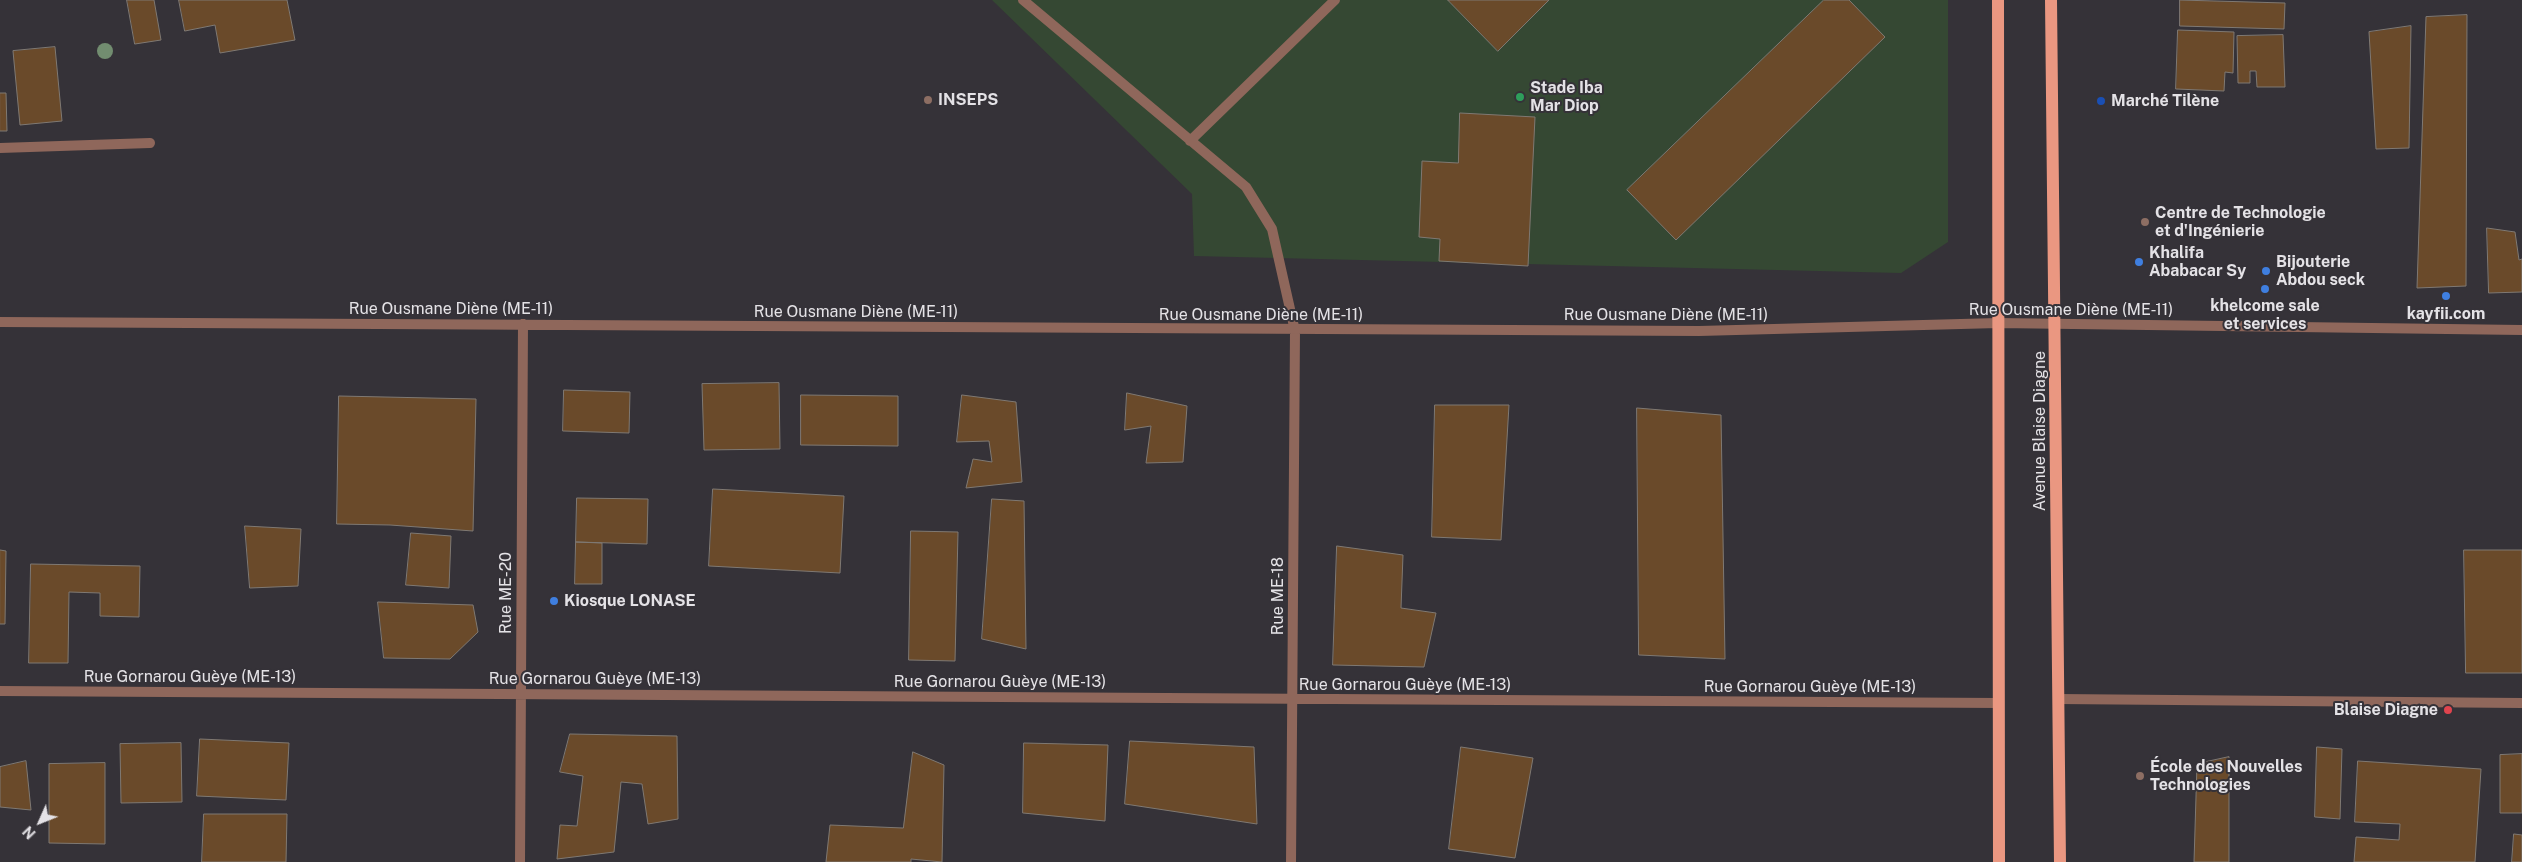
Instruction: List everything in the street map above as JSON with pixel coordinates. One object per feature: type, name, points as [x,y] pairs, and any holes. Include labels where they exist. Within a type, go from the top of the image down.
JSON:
[{"type":"main road","points":[[1998,0],[1999,862]]},
{"type":"main road","name":"Avenue Blaise Diagne","points":[[2050,0],[2060,862]]},
{"type":"street","name":"Rue ME-18","points":[[1023,0],[1246,187],[1272,229],[1295,331],[1291,862]]},
{"type":"street","points":[[1190,141],[1335,0]]},
{"type":"street","points":[[0,148],[150,143]]},
{"type":"street","name":"Rue Ousmane Diène (ME-11)","points":[[0,322],[523,324],[1295,331],[1699,331],[1998,323],[2522,330]]},
{"type":"street","name":"Rue ME-20","points":[[520,862],[523,324]]},
{"type":"street","name":"Rue Gornarou Guèye (ME-13)","points":[[0,691],[1999,703]]},
{"type":"street","points":[[2058,699],[2522,703]]},
{"type":"green space","name":"Stade Iba Mar Diop","points":[[992,0],[1948,0],[1948,242],[1901,273],[1194,256],[1192,194]]},
{"type":"building","points":[[127,0],[154,0],[161,40],[135,44]]},
{"type":"building","points":[[179,0],[287,0],[295,40],[220,53],[215,25],[185,31]]},
{"type":"building","points":[[1448,0],[1549,0],[1498,51]]},
{"type":"building","points":[[1824,0],[1849,0],[1885,37],[1676,240],[1627,190]]},
{"type":"building","points":[[2180,0],[2285,3],[2284,29],[2180,26]]},
{"type":"building","points":[[2467,15],[2466,286],[2417,288],[2426,17]]},
{"type":"building","points":[[2411,26],[2409,148],[2376,149],[2369,32]]},
{"type":"building","points":[[2178,30],[2234,32],[2233,73],[2225,72],[2224,91],[2176,89]]},
{"type":"building","points":[[2283,35],[2285,87],[2257,87],[2256,71],[2250,71],[2250,83],[2238,83],[2237,36]]},
{"type":"building","points":[[55,47],[62,121],[20,125],[13,51]]},
{"type":"building","points":[[0,93],[6,93],[7,131],[0,131]]},
{"type":"building","points":[[1460,113],[1535,117],[1528,266],[1439,261],[1440,239],[1419,237],[1422,161],[1458,163]]},
{"type":"building","points":[[2487,228],[2515,232],[2519,260],[2522,259],[2522,292],[2489,293]]},
{"type":"building","points":[[779,383],[780,449],[704,450],[702,384]]},
{"type":"building","points":[[564,390],[630,392],[629,433],[563,431]]},
{"type":"building","points":[[1127,393],[1187,406],[1183,462],[1146,463],[1151,426],[1125,430]]},
{"type":"building","points":[[801,395],[898,396],[898,446],[801,445]]},
{"type":"building","points":[[962,395],[1016,402],[1022,482],[966,488],[973,459],[992,462],[989,441],[957,442]]},
{"type":"building","points":[[339,396],[476,399],[473,531],[390,525],[337,524]]},
{"type":"building","points":[[1435,405],[1509,405],[1501,540],[1432,537]]},
{"type":"building","points":[[1637,408],[1721,415],[1725,659],[1639,655]]},
{"type":"building","points":[[713,489],[844,496],[840,573],[709,566]]},
{"type":"building","points":[[577,498],[648,499],[647,544],[576,542]]},
{"type":"building","points":[[992,499],[1024,501],[1026,649],[982,639]]},
{"type":"building","points":[[245,526],[301,529],[298,586],[250,588]]},
{"type":"building","points":[[911,531],[958,532],[955,661],[909,660]]},
{"type":"building","points":[[411,533],[451,536],[449,588],[406,585]]},
{"type":"building","points":[[576,542],[602,543],[602,584],[575,584]]},
{"type":"building","points":[[1337,546],[1403,555],[1401,608],[1436,613],[1424,667],[1333,665]]},
{"type":"building","points":[[0,550],[6,551],[5,624],[0,624]]},
{"type":"building","points":[[2464,550],[2522,550],[2522,673],[2466,673]]},
{"type":"building","points":[[31,564],[140,566],[139,617],[100,616],[100,593],[69,592],[68,663],[29,663]]},
{"type":"building","points":[[378,602],[473,605],[478,632],[450,659],[384,658]]},
{"type":"building","points":[[570,734],[677,736],[678,819],[648,824],[642,784],[621,782],[614,852],[557,859],[560,825],[577,826],[583,776],[560,772]]},
{"type":"building","points":[[200,739],[289,743],[286,800],[197,796]]},
{"type":"building","points":[[1130,741],[1254,747],[1257,824],[1125,804]]},
{"type":"building","points":[[181,743],[182,802],[121,803],[120,744]]},
{"type":"building","points":[[1024,743],[1108,745],[1105,821],[1023,813]]},
{"type":"building","points":[[1461,747],[1533,758],[1515,858],[1449,849]]},
{"type":"building","points":[[2317,747],[2342,749],[2340,819],[2315,817]]},
{"type":"building","points":[[913,752],[944,765],[942,862],[911,859],[911,862],[826,862],[830,825],[903,828]]},
{"type":"building","points":[[2522,754],[2522,813],[2500,813],[2500,755]]},
{"type":"building","points":[[2229,757],[2229,862],[2194,862],[2197,764]]},
{"type":"building","points":[[26,761],[31,810],[0,807],[0,767]]},
{"type":"building","points":[[2358,761],[2481,769],[2475,862],[2354,862],[2356,837],[2399,840],[2400,824],[2355,822]]},
{"type":"building","points":[[105,763],[105,844],[49,843],[49,764]]},
{"type":"building","points":[[204,814],[287,814],[286,862],[202,862]]},
{"type":"building","points":[[2514,834],[2522,835],[2522,862],[2512,862]]},
{"type":"place","name":"Stade Iba Mar Diop","points":[[1520,97]]},
{"type":"place","name":"INSEPS","points":[[928,100]]},
{"type":"place","name":"Marché Tilène","points":[[2101,101]]},
{"type":"place","name":"Centre de Technologie et d'Ingénierie","points":[[2145,222]]},
{"type":"place","name":"Khalifa Ababacar Sy","points":[[2139,262]]},
{"type":"place","name":"Bijouterie Abdou seck","points":[[2266,271]]},
{"type":"place","name":"khelcome sale et services","points":[[2265,289]]},
{"type":"place","name":"kayfii.com","points":[[2446,296]]},
{"type":"place","name":"Kiosque LONASE","points":[[554,601]]},
{"type":"place","name":"Blaise Diagne","points":[[2448,710]]},
{"type":"place","name":"École des Nouvelles Technologies","points":[[2140,776]]}]
